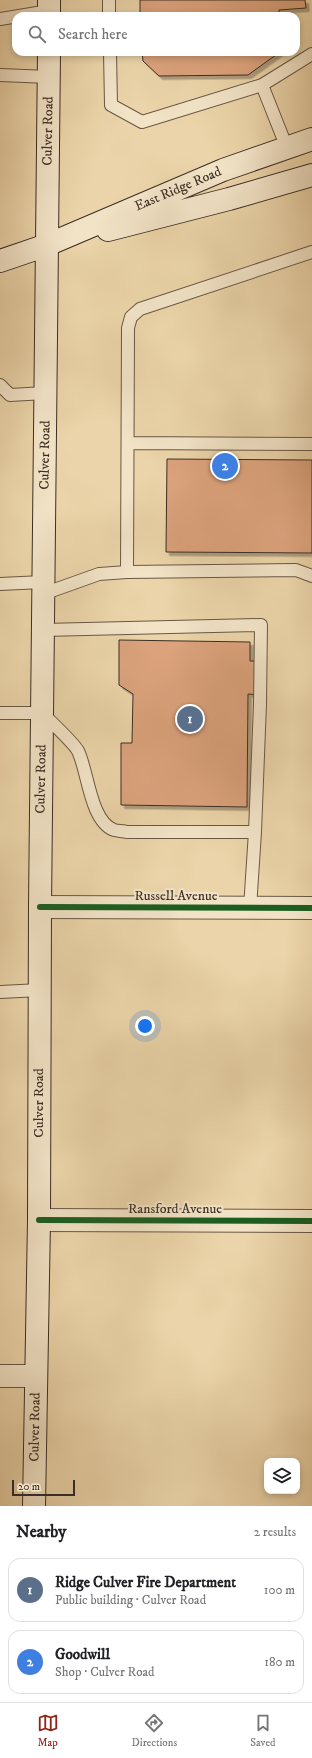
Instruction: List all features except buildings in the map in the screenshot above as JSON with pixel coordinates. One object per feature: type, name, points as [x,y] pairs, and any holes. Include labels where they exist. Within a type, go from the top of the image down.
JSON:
[{"type":"main road","name":"Culver Road","points":[[34,1506],[39,1220],[40,907],[49,56]]},
{"type":"main road","name":"East Ridge Road","points":[[0,261],[47,245],[223,170],[312,139]]},
{"type":"main road","name":"East Ridge Road","points":[[47,245],[193,209],[312,175]]},
{"type":"main road","name":"Russell Avenue","points":[[40,907],[312,908]]},
{"type":"main road","name":"Ransford Avenue","points":[[39,1220],[312,1222]]},
{"type":"main road","points":[[0,1376],[36,1376]]},
{"type":"lane","points":[[109,0],[109,12]]},
{"type":"lane","points":[[34,12],[49,9]]},
{"type":"lane","points":[[0,19],[12,17]]},
{"type":"lane","points":[[110,56],[110,105],[142,122],[262,85],[312,54]]},
{"type":"lane","points":[[0,75],[49,77]]},
{"type":"lane","points":[[262,85],[287,148]]},
{"type":"lane","points":[[127,572],[128,328],[131,317],[140,310],[312,252]]},
{"type":"lane","points":[[0,385],[10,395],[45,393]]},
{"type":"lane","points":[[128,443],[312,444]]},
{"type":"lane","points":[[0,584],[43,588],[99,574],[127,572],[296,570],[312,576]]},
{"type":"lane","points":[[43,630],[261,625],[260,704],[250,908]]},
{"type":"lane","points":[[0,713],[42,713],[78,750],[87,782],[99,815],[106,824],[114,830],[127,832],[254,832]]},
{"type":"lane","points":[[0,992],[40,990]]},
{"type":"cycle path","points":[[40,907],[312,908]]},
{"type":"cycle path","points":[[39,1220],[312,1221]]},
{"type":"place","name":"Goodwill","points":[[225,466]]},
{"type":"place","name":"Ridge Culver Fire Department","points":[[190,719]]}]
